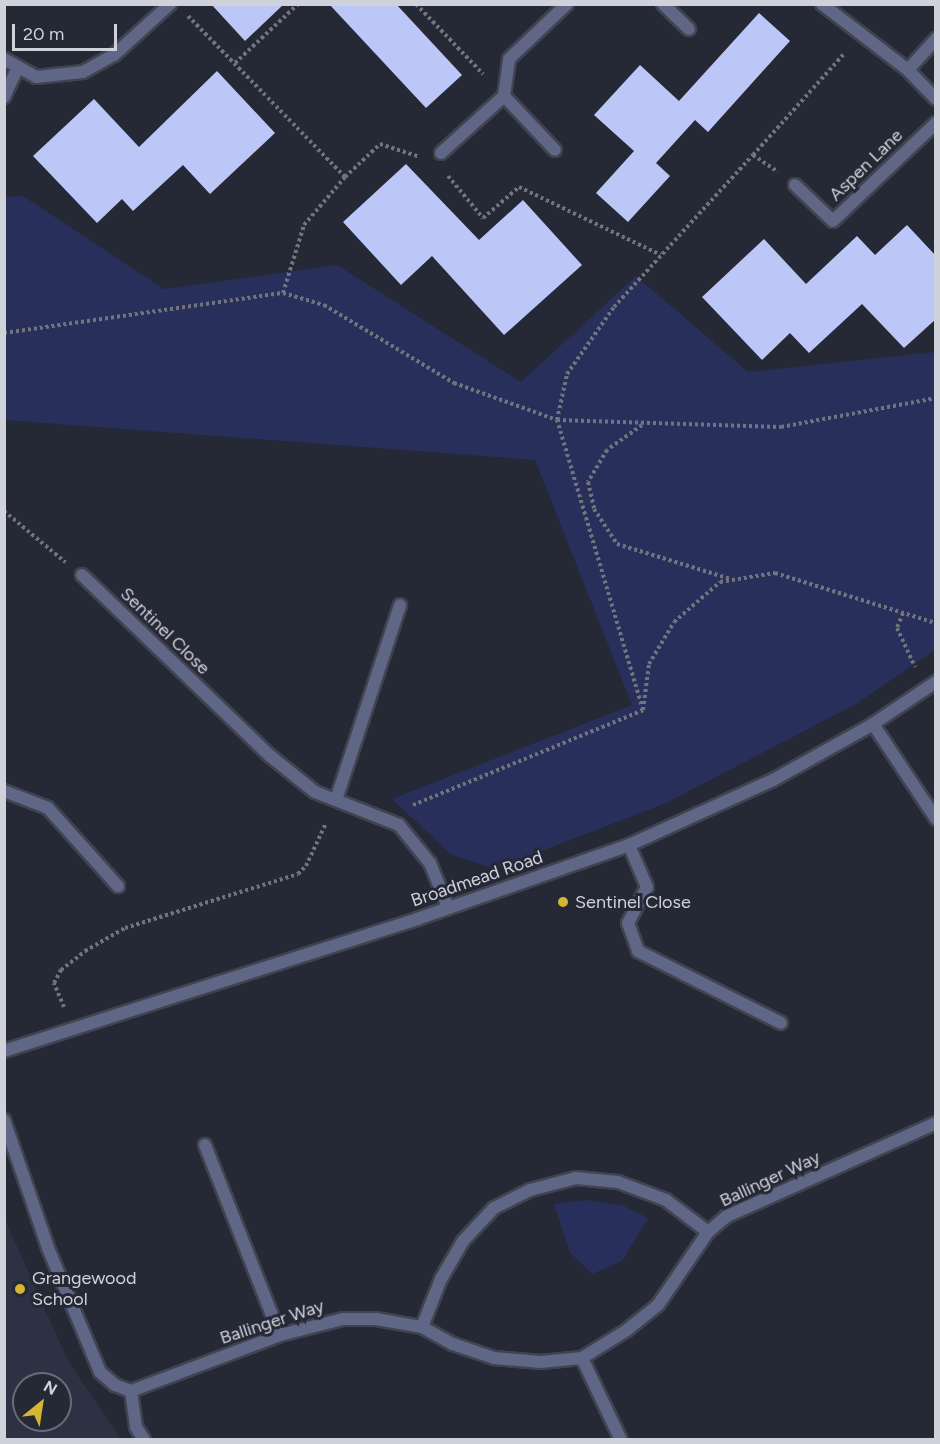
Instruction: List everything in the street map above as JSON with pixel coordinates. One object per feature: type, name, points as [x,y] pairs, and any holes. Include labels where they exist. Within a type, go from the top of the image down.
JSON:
[{"type":"street","points":[[4,59],[36,77],[83,72],[114,55],[170,4]]},
{"type":"street","points":[[441,153],[504,96],[509,59],[567,4]]},
{"type":"street","points":[[663,4],[689,29]]},
{"type":"street","points":[[822,4],[908,70],[936,99]]},
{"type":"street","points":[[908,70],[936,39]]},
{"type":"street","points":[[4,97],[18,66]]},
{"type":"street","points":[[504,96],[555,150]]},
{"type":"street","name":"Aspen Lane","points":[[795,184],[833,221],[936,123]]},
{"type":"street","name":"Sentinel Close","points":[[82,575],[269,755],[315,792],[399,825],[430,863],[448,907]]},
{"type":"street","points":[[336,800],[400,604]]},
{"type":"street","name":"Broadmead Road","points":[[4,1051],[448,907],[629,845],[773,780],[873,724],[932,684]]},
{"type":"street","points":[[873,724],[936,819]]},
{"type":"street","points":[[4,791],[48,808],[118,886]]},
{"type":"street","points":[[629,845],[647,887],[628,923],[638,951],[781,1023]]},
{"type":"street","points":[[4,1120],[48,1248],[100,1372],[115,1385],[131,1391],[136,1427],[144,1440]]},
{"type":"street","name":"Ballinger Way","points":[[131,1391],[280,1335],[343,1318],[376,1319],[422,1327],[453,1344],[494,1358],[541,1362],[582,1358],[627,1330],[658,1305],[708,1232],[727,1216],[936,1123]]},
{"type":"street","points":[[205,1145],[280,1335]]},
{"type":"street","points":[[422,1327],[441,1279],[463,1241],[494,1208],[530,1190],[576,1178],[618,1182],[666,1200],[708,1232]]},
{"type":"street","points":[[582,1358],[621,1440]]},
{"type":"path","points":[[235,63],[297,4]]},
{"type":"path","points":[[416,4],[504,96]]},
{"type":"path","points":[[186,13],[345,177]]},
{"type":"path","points":[[643,710],[557,420],[567,374],[614,307],[861,34]]},
{"type":"path","points":[[284,293],[304,225],[345,177],[380,144],[423,157]]},
{"type":"path","points":[[753,155],[795,184]]},
{"type":"path","points":[[446,174],[483,218],[519,187],[662,255]]},
{"type":"path","points":[[4,333],[284,293],[324,305],[453,383],[557,420],[782,427],[936,398]]},
{"type":"path","points":[[642,424],[607,450],[588,482],[594,508],[617,544],[734,580]]},
{"type":"path","points":[[4,511],[82,575]]},
{"type":"path","points":[[643,710],[650,664],[674,622],[720,582],[775,573],[936,623]]},
{"type":"path","points":[[903,614],[897,628],[901,643],[932,684]]},
{"type":"path","points":[[399,825],[412,806],[643,710]]},
{"type":"path","points":[[74,1029],[54,983],[61,970],[125,928],[298,874],[314,853],[336,800]]},
{"type":"shaded area","points":[[23,196],[164,289],[337,265],[521,382],[636,276],[748,372],[935,352],[935,650],[856,704],[666,803],[495,869],[452,855],[392,799],[632,705],[535,460],[5,420],[5,197]]},
{"type":"shaded area","points":[[588,1200],[622,1205],[648,1218],[622,1261],[592,1274],[570,1253],[554,1204]]},
{"type":"shaded area","name":"Grangewood School","points":[[4,1217],[68,1361],[121,1439],[5,1439]]},
{"type":"building","points":[[211,4],[284,4],[245,41]]},
{"type":"building","points":[[329,4],[396,4],[462,75],[426,108]]},
{"type":"building","points":[[759,13],[790,41],[708,132],[695,120],[656,163],[670,176],[628,222],[596,193],[634,151],[594,115],[640,65],[679,101]]},
{"type":"building","points":[[217,71],[275,133],[210,194],[183,165],[133,211],[122,199],[97,223],[33,156],[94,99],[139,147]]},
{"type":"building","points":[[406,164],[479,240],[523,200],[582,265],[504,335],[432,256],[401,285],[343,222]]},
{"type":"building","points":[[907,225],[936,256],[936,319],[904,348],[862,304],[809,353],[790,333],[762,360],[702,297],[764,239],[806,284],[857,236],[875,255]]},
{"type":"place","name":"Sentinel Close","points":[[563,902]]},
{"type":"place","name":"Grangewood School","points":[[20,1289]]}]
